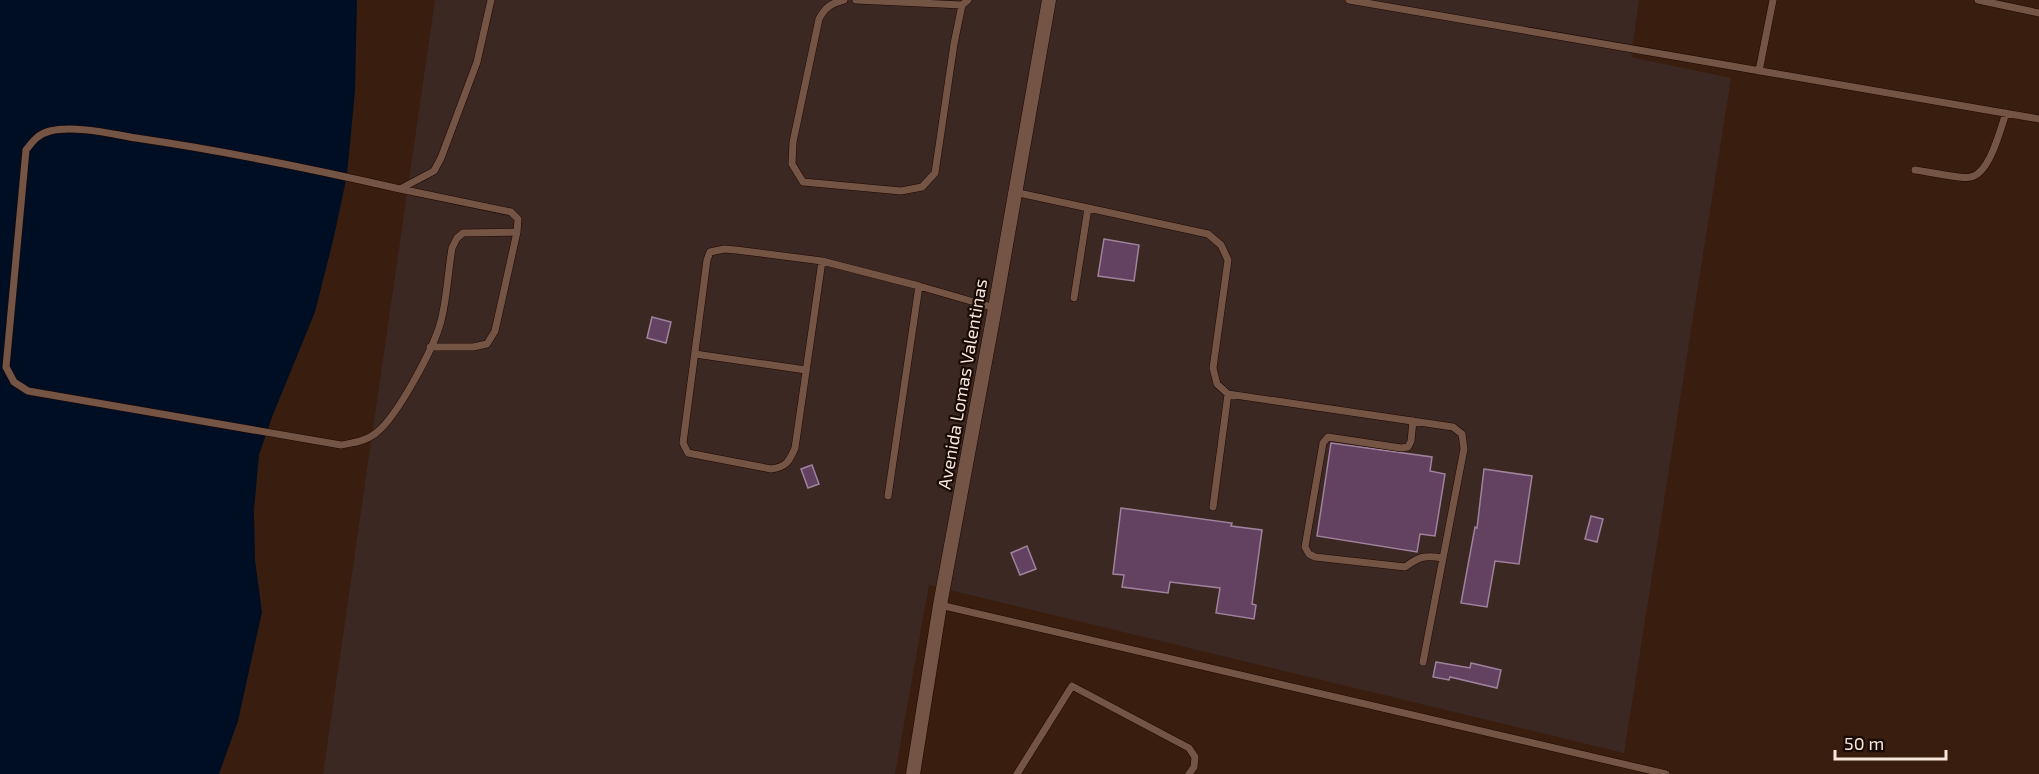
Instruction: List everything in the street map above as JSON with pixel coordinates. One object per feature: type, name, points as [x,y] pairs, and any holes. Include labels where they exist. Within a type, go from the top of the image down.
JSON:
[{"type":"street","name":"Avenida Lomas Valentinas","points":[[913,774],[940,605],[995,308],[1048,0]]},
{"type":"lane","points":[[400,189],[434,171],[441,158],[477,62],[491,0]]},
{"type":"lane","points":[[844,0],[833,3],[823,11],[819,19],[793,142],[792,164],[803,182],[901,191],[922,187],[935,173],[965,3],[856,0]]},
{"type":"lane","points":[[1349,0],[2039,119]]},
{"type":"lane","points":[[1759,70],[1773,0]]},
{"type":"lane","points":[[1978,0],[2039,13]]},
{"type":"lane","points":[[1915,170],[1970,178],[1979,173],[1989,160],[2006,113]]},
{"type":"lane","points":[[430,347],[473,347],[487,344],[495,331],[518,232],[518,219],[511,212],[214,149],[118,135],[68,129],[51,131],[37,136],[26,150],[6,367],[14,382],[28,391],[341,445],[358,442],[376,433],[394,413],[423,364],[430,347],[441,322],[452,248],[457,238],[463,233],[518,232]]},
{"type":"lane","points":[[1014,192],[1208,234],[1221,245],[1228,260],[1213,368],[1217,384],[1228,394],[1453,427],[1462,434],[1464,449],[1423,663]]},
{"type":"lane","points":[[1074,298],[1088,208]]},
{"type":"lane","points":[[822,261],[795,448],[788,463],[781,468],[771,470],[688,453],[683,443],[706,260],[710,252],[724,249],[822,261],[995,308]]},
{"type":"lane","points":[[888,496],[919,286]]},
{"type":"lane","points":[[695,354],[806,370]]},
{"type":"lane","points":[[1213,507],[1228,394]]},
{"type":"lane","points":[[1413,421],[1411,441],[1408,447],[1328,437],[1323,443],[1305,547],[1309,554],[1315,557],[1405,567],[1418,558],[1428,555],[1443,558]]},
{"type":"lane","points":[[940,605],[1666,774]]},
{"type":"lane","points":[[1017,774],[1071,686],[1189,748],[1195,757],[1194,766],[1189,774]]},
{"type":"shaded area","points":[[435,0],[1639,0],[1631,57],[1731,78],[1624,753],[929,585],[895,774],[323,774]]},
{"type":"water","points":[[0,0],[357,0],[355,91],[347,175],[315,312],[259,455],[254,510],[255,560],[262,612],[238,721],[219,774],[0,774]]},
{"type":"building","points":[[1104,239],[1139,245],[1134,281],[1098,276]]},
{"type":"building","points":[[652,317],[671,322],[666,343],[647,338]]},
{"type":"building","points":[[1331,443],[1432,457],[1430,471],[1445,474],[1435,536],[1420,534],[1417,552],[1317,536]]},
{"type":"building","points":[[812,465],[819,484],[808,488],[801,469]]},
{"type":"building","points":[[1484,469],[1532,476],[1519,564],[1495,561],[1487,607],[1461,603],[1475,527],[1477,528]]},
{"type":"building","points":[[1121,508],[1232,523],[1231,526],[1262,530],[1252,604],[1256,605],[1254,619],[1216,613],[1220,588],[1170,582],[1168,593],[1122,587],[1124,575],[1113,574]]},
{"type":"building","points":[[1591,516],[1603,519],[1597,542],[1585,539]]},
{"type":"building","points":[[1027,546],[1036,569],[1020,575],[1011,553]]},
{"type":"building","points":[[1436,662],[1470,668],[1471,663],[1501,670],[1497,688],[1450,677],[1449,680],[1433,677]]}]
